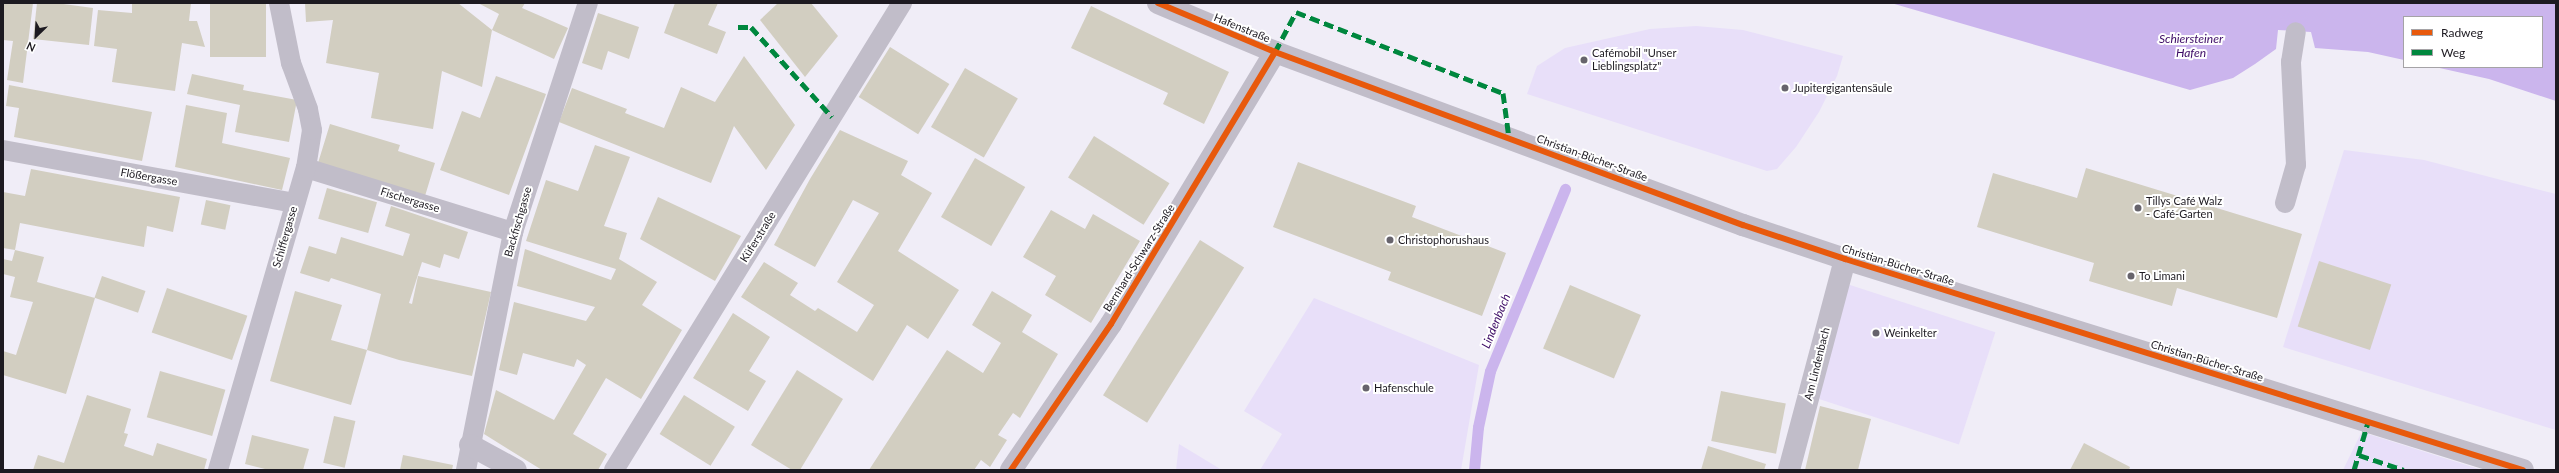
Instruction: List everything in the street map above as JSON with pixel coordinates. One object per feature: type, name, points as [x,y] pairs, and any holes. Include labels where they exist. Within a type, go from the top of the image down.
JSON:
[{"type":"street","name":"Hafenstraße","points":[[1158,3],[1275,52]]},
{"type":"street","name":"Christian-Bücher-Straße","points":[[1275,52],[1743,225],[1845,259],[2523,470]]},
{"type":"street","name":"Bernhard-Schwarz-Straße","points":[[1011,470],[1110,324],[1275,52]]},
{"type":"street","name":"Am Lindenbach","points":[[1789,470],[1845,259]]},
{"type":"street","points":[[470,445],[516,470]]},
{"type":"lane","name":"Schiffergasse","points":[[218,470],[306,168],[312,130],[308,109],[291,63],[279,3]]},
{"type":"lane","name":"Backfischgasse","points":[[466,470],[513,232],[588,3]]},
{"type":"lane","name":"Küferstraße","points":[[614,470],[902,3]]},
{"type":"lane","points":[[2285,203],[2296,165],[2291,62],[2296,32]]},
{"type":"lane","name":"Flößergasse","points":[[3,150],[295,203]]},
{"type":"lane","name":"Fischergasse","points":[[306,168],[513,232]]},
{"type":"shaded area","points":[[1696,26],[1743,30],[1843,56],[1837,76],[1819,112],[1796,147],[1777,169],[1767,171],[1527,94],[1537,66],[1565,48],[1650,29]]},
{"type":"shaded area","points":[[2344,150],[2424,160],[2556,194],[2556,430],[2283,347]]},
{"type":"shaded area","points":[[1847,284],[1995,332],[1959,444],[1811,396]]},
{"type":"shaded area","name":"Hafenschule","points":[[1314,298],[1479,365],[1461,470],[1260,470],[1282,434],[1244,411]]},
{"type":"shaded area","points":[[2361,433],[2365,433],[2482,470],[2343,470]]},
{"type":"shaded area","points":[[1179,444],[1222,470],[1176,470]]},
{"type":"water","name":"Schiersteiner Hafen","points":[[1891,3],[2556,3],[2556,101],[2489,79],[2440,68],[2543,68],[2543,16],[2403,16],[2403,60],[2368,52],[2315,48],[2311,32],[2278,30],[2276,49],[2255,64],[2233,78],[2190,90]]},
{"type":"building","points":[[3,3],[33,3],[23,83],[7,80],[13,41],[3,40]]},
{"type":"building","points":[[37,3],[56,3],[93,8],[89,45],[33,39]]},
{"type":"building","points":[[132,3],[191,3],[189,21],[197,21],[205,47],[182,43],[175,91],[112,82],[117,49],[94,46],[98,10],[132,13]]},
{"type":"building","points":[[210,3],[266,3],[266,57],[210,57]]},
{"type":"building","points":[[305,3],[458,3],[492,30],[482,87],[442,71],[433,129],[371,118],[379,73],[326,63],[333,20],[306,22]]},
{"type":"building","points":[[478,3],[525,3],[522,8],[568,28],[554,59],[492,30],[499,14]]},
{"type":"building","points":[[675,3],[718,3],[708,25],[726,32],[717,54],[664,33]]},
{"type":"building","points":[[778,3],[811,3],[838,36],[805,77],[760,20]]},
{"type":"building","points":[[1091,6],[1229,72],[1204,124],[1163,104],[1168,93],[1071,48]]},
{"type":"building","points":[[598,13],[639,27],[629,59],[608,51],[602,70],[582,63]]},
{"type":"building","points":[[890,47],[949,84],[918,134],[859,97]]},
{"type":"building","points":[[744,56],[795,125],[766,170],[734,126],[711,183],[559,122],[572,88],[627,109],[625,113],[664,128],[681,87],[715,102]]},
{"type":"building","points":[[965,68],[1018,98],[984,157],[931,127]]},
{"type":"building","points":[[192,74],[244,85],[243,90],[297,100],[289,142],[235,132],[240,105],[187,94]]},
{"type":"building","points":[[496,76],[546,94],[509,195],[440,170],[462,111],[480,118]]},
{"type":"building","points":[[9,85],[152,112],[142,161],[14,137],[19,108],[6,106]]},
{"type":"building","points":[[186,105],[227,113],[222,143],[290,158],[282,190],[175,167]]},
{"type":"building","points":[[330,124],[400,145],[398,151],[435,163],[425,196],[318,163]]},
{"type":"building","points":[[840,130],[908,161],[901,175],[932,193],[898,251],[959,290],[928,339],[907,325],[873,381],[741,297],[764,262],[798,283],[790,295],[815,311],[818,308],[857,332],[874,305],[837,282],[879,213],[853,200],[815,267],[774,245],[810,179]]},
{"type":"building","points":[[1094,136],[1169,183],[1144,225],[1068,178]]},
{"type":"building","points":[[595,145],[630,157],[604,226],[627,233],[619,259],[657,282],[642,305],[682,330],[641,399],[606,378],[573,434],[607,454],[598,470],[542,470],[484,434],[496,390],[554,420],[586,365],[577,359],[574,367],[523,353],[517,375],[499,370],[514,302],[586,321],[595,307],[517,286],[525,249],[611,280],[616,269],[526,241],[546,180],[578,191]]},
{"type":"building","points":[[975,158],[1025,187],[991,246],[941,217]]},
{"type":"building","name":"Christophorushaus","points":[[1298,162],[1416,206],[1412,217],[1506,253],[1482,316],[1388,280],[1391,272],[1273,227]]},
{"type":"building","points":[[2086,168],[2302,234],[2277,318],[2177,288],[2172,306],[2089,281],[2094,263],[1977,227],[1993,173],[2077,198]]},
{"type":"building","points":[[31,169],[180,197],[173,232],[147,226],[144,247],[20,223],[15,250],[3,248],[3,192],[25,196]]},
{"type":"building","points":[[327,188],[377,202],[368,233],[318,219]]},
{"type":"building","points":[[658,197],[741,236],[715,281],[640,239]]},
{"type":"building","points":[[206,200],[230,205],[225,230],[201,224]]},
{"type":"building","points":[[391,206],[468,232],[459,259],[444,254],[440,268],[422,262],[409,303],[412,304],[418,276],[491,292],[472,376],[399,360],[367,350],[381,294],[331,278],[329,282],[300,273],[309,246],[336,254],[341,237],[403,256],[410,234],[385,226]]},
{"type":"building","points":[[1051,210],[1085,229],[1093,214],[1140,241],[1091,323],[1045,295],[1056,276],[1023,257]]},
{"type":"building","points":[[1200,240],[1244,268],[1147,423],[1103,395]]},
{"type":"building","points":[[15,250],[44,257],[37,282],[95,298],[66,394],[3,375],[3,351],[16,355],[33,302],[10,297],[15,277],[3,274],[3,259],[12,261]]},
{"type":"building","points":[[2319,261],[2391,284],[2370,350],[2298,327]]},
{"type":"building","points":[[102,276],[145,291],[138,313],[95,298]]},
{"type":"building","points":[[1570,285],[1641,315],[1614,379],[1543,349]]},
{"type":"building","points":[[167,288],[247,316],[232,360],[152,332]]},
{"type":"building","points":[[295,291],[342,305],[331,340],[367,350],[351,405],[270,381]]},
{"type":"building","points":[[992,291],[1032,315],[1022,332],[1058,354],[1020,418],[1013,413],[998,435],[1007,440],[990,467],[981,460],[974,470],[869,470],[947,350],[983,373],[1001,343],[972,325]]},
{"type":"building","points":[[733,313],[770,337],[749,371],[766,381],[748,411],[693,378]]},
{"type":"building","points":[[797,370],[843,399],[800,470],[792,470],[751,445]]},
{"type":"building","points":[[160,371],[225,390],[212,436],[147,417]]},
{"type":"building","points":[[1721,391],[1786,404],[1776,454],[1711,441]]},
{"type":"building","points":[[87,395],[131,409],[124,433],[128,434],[124,446],[153,456],[157,443],[207,459],[204,470],[33,470],[38,455],[64,463]]},
{"type":"building","points":[[684,395],[735,427],[711,466],[660,434]]},
{"type":"building","points":[[1820,406],[1871,419],[1858,470],[1805,470]]},
{"type":"building","points":[[334,416],[355,421],[345,468],[323,463]]},
{"type":"building","points":[[252,435],[309,449],[303,470],[269,470],[245,464]]},
{"type":"building","points":[[2084,443],[2130,467],[2129,470],[2070,470]]},
{"type":"building","points":[[1708,446],[1766,464],[1764,470],[1701,470]]},
{"type":"building","points":[[403,455],[453,465],[452,470],[400,470]]},
{"type":"waterway","name":"Lindenbach","points":[[1474,470],[1478,427],[1490,371],[1565,189]]},
{"type":"marked path","points":[[1273,51],[1275,52],[1296,12],[1503,93],[1509,138]]},
{"type":"marked path","points":[[738,27],[751,27],[832,117]]},
{"type":"marked path","points":[[2354,470],[2368,422]]},
{"type":"marked path","points":[[2359,455],[2404,470]]},
{"type":"cycle path","points":[[1158,3],[1275,52],[1743,225],[1845,259],[2523,470]]},
{"type":"cycle path","points":[[1011,470],[1111,324],[1275,52]]},
{"type":"place","name":"Cafémobil \"Unser Lieblingsplatz\"","points":[[1584,60]]},
{"type":"place","name":"Jupitergigantensäule","points":[[1785,88]]},
{"type":"place","name":"Tillys Café Walz - Café-Garten","points":[[2138,208]]},
{"type":"place","name":"Christophorushaus","points":[[1390,240]]},
{"type":"place","name":"To Limani","points":[[2131,276]]},
{"type":"place","name":"Weinkelter","points":[[1876,333]]},
{"type":"place","name":"Hafenschule","points":[[1366,388]]}]
